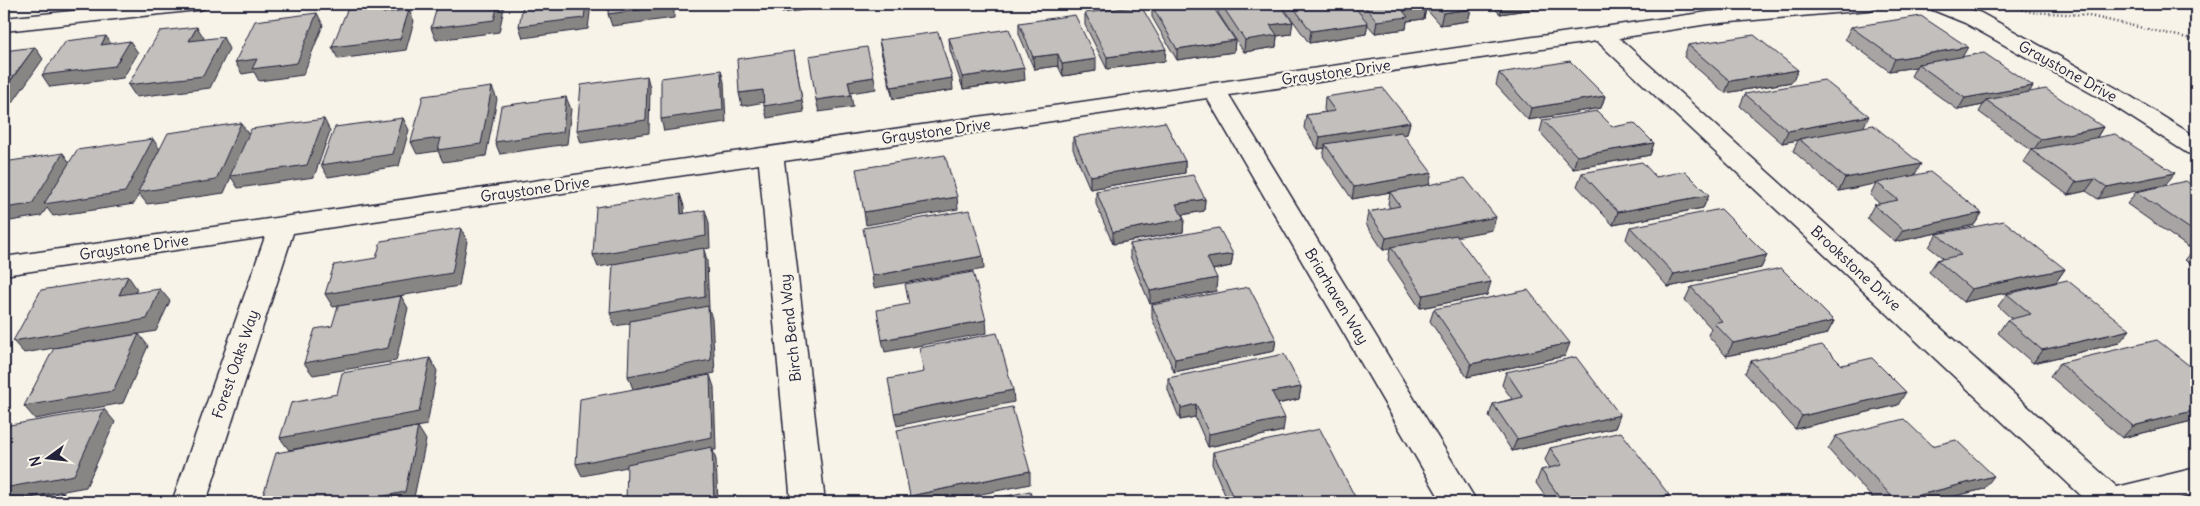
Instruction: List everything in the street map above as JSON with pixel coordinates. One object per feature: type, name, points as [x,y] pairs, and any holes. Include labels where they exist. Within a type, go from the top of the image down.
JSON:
[{"type":"street","points":[[4,25],[198,4]]},
{"type":"street","name":"Graystone Drive","points":[[4,266],[1708,18],[1869,4]]},
{"type":"street","name":"Graystone Drive","points":[[1935,4],[1981,23],[2117,98],[2196,148]]},
{"type":"street","name":"Brookstone Drive","points":[[1602,34],[2112,502]]},
{"type":"street","name":"Briarhaven Way","points":[[1214,90],[1460,502]]},
{"type":"street","name":"Birch Bend Way","points":[[771,155],[808,502]]},
{"type":"street","name":"Forest Oaks Way","points":[[188,502],[282,226]]},
{"type":"street","points":[[2112,502],[2196,481]]},
{"type":"path","points":[[2016,8],[2031,12],[2084,15],[2196,40]]},
{"type":"building","points":[[438,4],[498,4],[494,20],[431,28]]},
{"type":"building","points":[[523,4],[586,4],[584,18],[519,26]]},
{"type":"building","points":[[609,4],[671,4],[671,6],[608,14]]},
{"type":"building","points":[[1211,4],[1235,40],[1177,49],[1152,6]]},
{"type":"building","points":[[1221,4],[1279,4],[1293,22],[1270,25],[1277,35],[1245,40]]},
{"type":"building","points":[[1291,4],[1352,4],[1368,23],[1311,31]]},
{"type":"building","points":[[1363,4],[1423,4],[1426,7],[1403,11],[1408,17],[1377,21]]},
{"type":"building","points":[[1434,4],[1466,4],[1471,9],[1443,13]]},
{"type":"building","points":[[386,5],[383,13],[409,10],[400,39],[332,47],[347,10]]},
{"type":"building","points":[[1141,6],[1166,49],[1107,57],[1085,13]]},
{"type":"building","points":[[317,13],[297,63],[252,69],[257,59],[235,62],[255,21]]},
{"type":"building","points":[[1075,15],[1096,59],[1062,64],[1058,54],[1033,57],[1019,23]]},
{"type":"building","points":[[1921,16],[1968,47],[1895,59],[1851,27]]},
{"type":"building","points":[[197,27],[189,41],[223,37],[203,76],[128,85],[160,31]]},
{"type":"building","points":[[1009,29],[1024,68],[962,77],[949,38]]},
{"type":"building","points":[[938,32],[952,78],[891,87],[879,40]]},
{"type":"building","points":[[1754,35],[1798,70],[1730,81],[1688,45]]},
{"type":"building","points":[[106,36],[101,45],[130,41],[115,66],[42,75],[66,41]]},
{"type":"building","points":[[35,47],[4,89],[4,51]]},
{"type":"building","points":[[867,47],[874,77],[848,81],[851,95],[816,100],[809,56]]},
{"type":"building","points":[[794,51],[802,100],[764,106],[763,90],[739,93],[737,59]]},
{"type":"building","points":[[1984,53],[2033,86],[1965,98],[1918,64]]},
{"type":"building","points":[[1570,61],[1605,96],[1531,108],[1499,73]]},
{"type":"building","points":[[721,70],[723,110],[661,119],[661,78]]},
{"type":"building","points":[[647,76],[646,120],[577,130],[581,85]]},
{"type":"building","points":[[1824,80],[1869,116],[1788,131],[1745,94]]},
{"type":"building","points":[[492,87],[481,144],[438,150],[441,138],[411,142],[423,96]]},
{"type":"building","points":[[1383,88],[1410,122],[1320,137],[1306,115],[1335,111],[1325,97]]},
{"type":"building","points":[[2046,89],[2103,127],[2041,139],[1986,100]]},
{"type":"building","points":[[566,97],[563,132],[495,142],[501,106]]},
{"type":"building","points":[[1597,111],[1613,127],[1634,123],[1654,143],[1577,156],[1543,120]]},
{"type":"building","points":[[403,118],[393,154],[321,165],[335,127]]},
{"type":"building","points":[[324,119],[307,165],[230,176],[251,129]]},
{"type":"building","points":[[1165,122],[1185,161],[1090,176],[1073,137]]},
{"type":"building","points":[[241,123],[216,180],[138,192],[168,133]]},
{"type":"building","points":[[1873,125],[1921,164],[1845,178],[1799,139]]},
{"type":"building","points":[[1401,132],[1432,173],[1354,187],[1325,144]]},
{"type":"building","points":[[2115,134],[2175,173],[2107,187],[2095,179],[2076,182],[2031,150]]},
{"type":"building","points":[[153,139],[125,192],[44,204],[77,150]]},
{"type":"building","points":[[63,153],[32,204],[4,208],[4,162]]},
{"type":"building","points":[[945,155],[957,197],[864,212],[856,169]]},
{"type":"building","points":[[1642,162],[1656,177],[1685,171],[1709,195],[1618,212],[1582,173]]},
{"type":"building","points":[[1930,172],[1982,213],[1903,230],[1874,205],[1898,200],[1877,183]]},
{"type":"building","points":[[1193,175],[1205,199],[1176,204],[1184,219],[1113,232],[1096,191]]},
{"type":"building","points":[[1465,178],[1496,217],[1386,238],[1368,212],[1400,206],[1390,192]]},
{"type":"building","points":[[2186,181],[2196,188],[2196,233],[2136,192]]},
{"type":"building","points":[[680,194],[681,214],[705,210],[706,236],[593,255],[596,207]]},
{"type":"building","points":[[1721,209],[1767,255],[1674,274],[1630,227]]},
{"type":"building","points":[[970,210],[983,256],[872,276],[863,228]]},
{"type":"building","points":[[2004,221],[2065,269],[1971,289],[1937,260],[1961,255],[1937,234]]},
{"type":"building","points":[[461,228],[452,273],[325,294],[334,265],[376,258],[381,241]]},
{"type":"building","points":[[1219,228],[1233,254],[1207,258],[1217,278],[1150,291],[1130,244]]},
{"type":"building","points":[[1456,235],[1491,282],[1423,295],[1391,247]]},
{"type":"building","points":[[704,248],[705,297],[610,313],[613,264]]},
{"type":"building","points":[[1781,268],[1834,321],[1733,343],[1714,323],[1722,321],[1691,287]]},
{"type":"building","points":[[973,272],[986,320],[882,340],[877,310],[909,304],[905,284]]},
{"type":"building","points":[[128,276],[119,295],[160,289],[147,319],[13,341],[41,290]]},
{"type":"building","points":[[2067,280],[2130,330],[2042,350],[2007,320],[2031,314],[2007,294]]},
{"type":"building","points":[[1249,287],[1276,339],[1175,359],[1152,305]]},
{"type":"building","points":[[1528,290],[1570,343],[1471,364],[1434,309]]},
{"type":"building","points":[[401,296],[388,348],[304,363],[315,329],[332,326],[338,306]]},
{"type":"building","points":[[708,306],[711,360],[628,376],[630,321]]},
{"type":"building","points":[[997,333],[1013,390],[894,413],[888,379],[924,372],[919,348]]},
{"type":"building","points":[[139,334],[113,391],[24,406],[54,348]]},
{"type":"building","points":[[2157,340],[2196,371],[2196,410],[2133,426],[2060,363]]},
{"type":"building","points":[[1822,345],[1842,365],[1872,358],[1906,392],[1802,416],[1751,361]]},
{"type":"building","points":[[1284,354],[1301,387],[1272,392],[1285,418],[1209,434],[1196,404],[1181,408],[1168,378]]},
{"type":"building","points":[[1576,357],[1620,415],[1517,439],[1493,404],[1523,397],[1506,372]]},
{"type":"building","points":[[430,358],[419,412],[280,438],[291,403],[337,394],[342,373]]},
{"type":"building","points":[[710,375],[712,437],[576,464],[580,399]]},
{"type":"building","points":[[1012,407],[1030,471],[910,496],[897,430]]},
{"type":"building","points":[[104,409],[74,475],[4,488],[4,426]]},
{"type":"building","points":[[1904,419],[1932,446],[1956,440],[1994,476],[1896,501],[1836,436]]},
{"type":"building","points":[[418,427],[405,492],[354,502],[261,502],[276,453]]},
{"type":"building","points":[[1320,429],[1355,497],[1332,502],[1235,502],[1213,452]]},
{"type":"building","points":[[1621,432],[1669,495],[1640,502],[1563,502],[1541,470],[1562,465],[1550,448]]},
{"type":"building","points":[[712,447],[714,502],[626,502],[627,464]]},
{"type":"building","points":[[1030,491],[1033,502],[980,502]]},
{"type":"building","points":[[63,492],[59,502],[8,502]]}]
